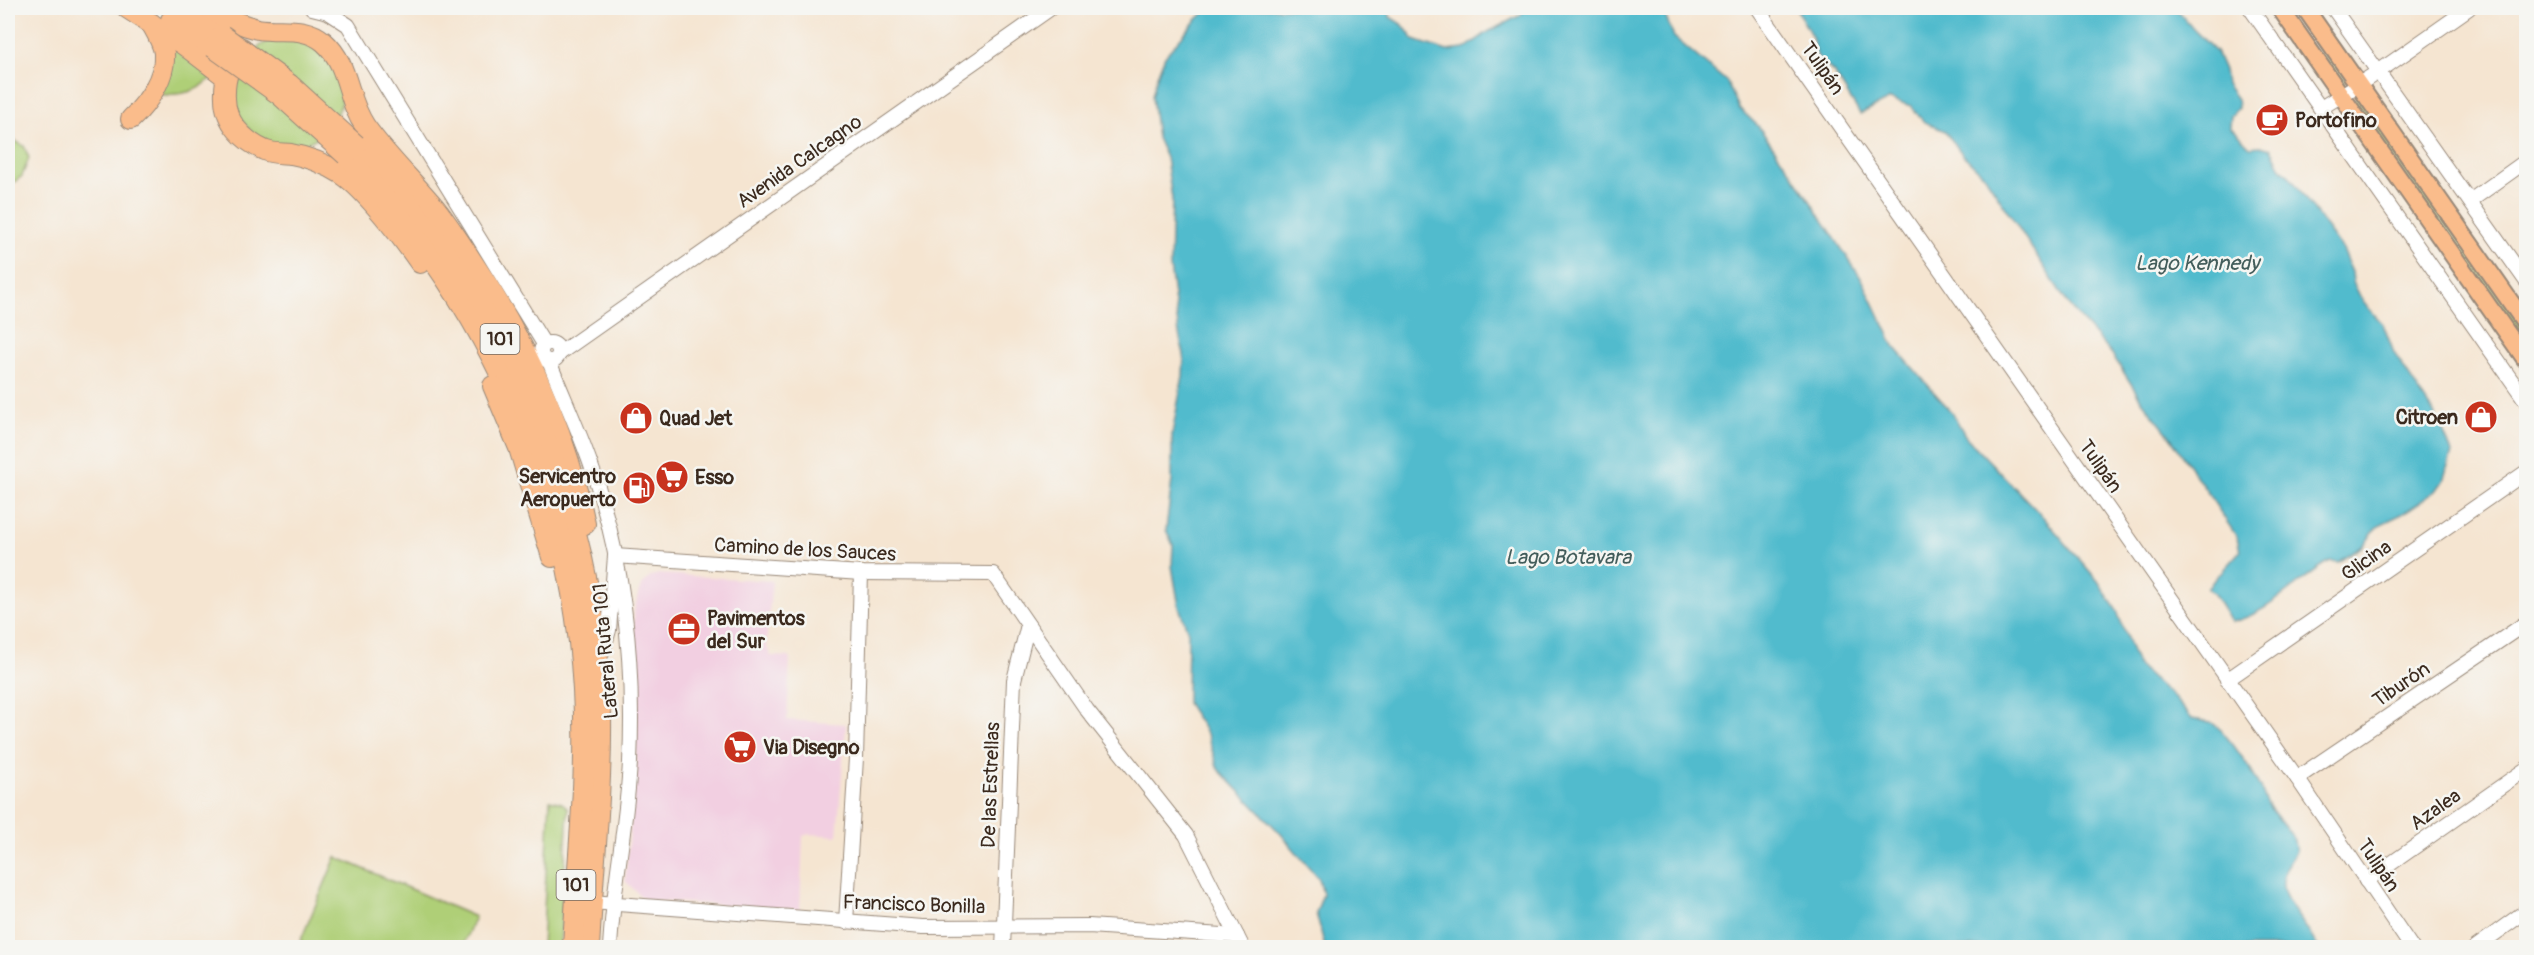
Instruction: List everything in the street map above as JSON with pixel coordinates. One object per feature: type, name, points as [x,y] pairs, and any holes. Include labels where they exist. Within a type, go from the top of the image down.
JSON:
[{"type":"highway","points":[[128,8],[151,15],[226,77]]},
{"type":"highway","name":"101","points":[[179,8],[217,41]]},
{"type":"highway","points":[[208,8],[240,23],[273,31]]},
{"type":"highway","points":[[131,119],[144,106],[163,64],[164,52],[151,15]]},
{"type":"highway","name":"101","points":[[151,15],[217,41],[289,84],[327,116],[429,253],[501,373],[532,445],[557,520],[575,615],[583,689],[584,724],[573,948]]},
{"type":"highway","points":[[575,615],[564,598],[538,507],[514,437],[482,362],[463,328],[416,258],[381,214],[344,175],[310,159],[293,154],[266,151],[242,137],[231,121],[225,103],[226,77],[230,65],[241,50],[255,38],[273,31],[289,29],[304,32],[321,40],[335,53],[345,70],[349,88],[363,124],[437,210],[466,250],[504,311],[537,374],[562,437],[577,487],[596,587],[603,651],[598,674]]},
{"type":"highway","points":[[293,154],[315,147],[334,133],[346,112],[349,88]]},
{"type":"highway","name":"101","points":[[351,150],[409,202],[454,264],[509,356],[529,397],[550,450],[571,518],[589,596],[601,715],[600,772],[589,948]]},
{"type":"main road","points":[[2280,8],[2526,360]]},
{"type":"main road","points":[[2305,8],[2359,82],[2526,324]]},
{"type":"street","points":[[304,32],[306,8]]},
{"type":"street","name":"Lateral Ruta 101","points":[[312,8],[328,12],[348,25],[556,350],[601,495],[615,556],[628,649],[630,745],[626,815],[612,904],[610,948]]},
{"type":"street","name":"Avenida Calcagno","points":[[556,350],[1051,8]]},
{"type":"street","name":"Tulipán","points":[[1756,8],[2297,778],[2412,948]]},
{"type":"street","points":[[2250,8],[2526,401]]},
{"type":"street","points":[[2333,8],[2526,281]]},
{"type":"street","points":[[2321,108],[2378,72],[2469,8]]},
{"type":"street","points":[[2470,201],[2526,161]]},
{"type":"street","name":"Glicina","points":[[2227,680],[2526,472]]},
{"type":"street","points":[[603,651],[609,630],[615,556]]},
{"type":"street","name":"Camino de los Sauces","points":[[615,556],[861,573],[993,574]]},
{"type":"street","points":[[846,922],[856,758],[861,573]]},
{"type":"street","name":"Francisco Bonilla","points":[[993,574],[1087,710],[1186,835],[1240,942]]},
{"type":"street","name":"Tiburón","points":[[2297,778],[2526,623]]},
{"type":"street","name":"De las Estrellas","points":[[1003,948],[1014,680],[1028,625]]},
{"type":"street","name":"Azalea","points":[[2366,881],[2526,769]]},
{"type":"street","name":"Francisco Bonilla","points":[[591,902],[846,922],[968,928],[1089,926],[1240,942]]},
{"type":"street","points":[[2475,948],[2526,911]]},
{"type":"shaded area","name":"Via Disegno","points":[[659,574],[772,581],[766,645],[771,656],[790,657],[787,720],[846,724],[837,836],[809,834],[803,836],[800,910],[645,900],[625,881],[636,770],[634,611],[639,591],[644,583],[651,576]]},
{"type":"green space","points":[[2287,8],[2298,8],[2348,79],[2343,85]]},
{"type":"green space","points":[[288,38],[309,42],[326,54],[338,71],[342,92],[338,113],[326,130],[309,142],[288,146],[267,142],[250,130],[238,113],[234,92],[238,71],[250,54],[267,42]]},
{"type":"green space","points":[[169,41],[211,78],[206,83],[195,90],[183,93],[163,95],[161,93]]},
{"type":"green space","points":[[2356,97],[2360,97],[2526,332],[2526,348],[2353,102]]},
{"type":"green space","points":[[8,137],[24,146],[29,158],[22,176],[8,187]]},
{"type":"green space","points":[[550,800],[562,803],[568,808],[560,947],[542,947]]},
{"type":"green space","points":[[336,857],[475,917],[462,947],[313,948],[300,942]]},
{"type":"water","name":"Lago Botavara","points":[[1209,8],[1389,8],[1390,17],[1403,25],[1414,40],[1447,51],[1464,49],[1488,32],[1521,15],[1524,8],[1662,8],[1674,37],[1727,82],[1739,108],[1758,126],[1791,172],[1863,281],[1894,346],[1953,414],[1966,437],[2044,518],[2098,581],[2117,611],[2137,665],[2174,698],[2192,719],[2211,722],[2221,730],[2251,770],[2270,808],[2293,837],[2296,851],[2285,871],[2283,886],[2288,901],[2318,947],[1325,947],[1316,913],[1323,894],[1319,879],[1281,834],[1218,769],[1207,734],[1187,703],[1188,632],[1179,607],[1172,566],[1173,545],[1166,530],[1172,480],[1172,434],[1183,376],[1184,354],[1170,266],[1172,199],[1166,158],[1157,138],[1152,96],[1165,56]]},
{"type":"water","name":"Lago Kennedy","points":[[1796,8],[2175,8],[2216,52],[2224,70],[2226,84],[2237,99],[2238,108],[2231,116],[2230,127],[2250,147],[2260,146],[2271,149],[2282,169],[2291,178],[2341,248],[2363,302],[2383,324],[2394,353],[2440,423],[2452,453],[2443,481],[2436,491],[2402,514],[2379,525],[2363,546],[2338,562],[2330,561],[2270,605],[2231,622],[2214,594],[2207,588],[2240,551],[2237,537],[2112,354],[2070,307],[1985,176],[1963,155],[1945,131],[1924,122],[1911,106],[1890,99],[1860,114],[1835,74],[1817,56],[1812,37]]},
{"type":"place","name":"Portofino","points":[[2272,120]]},
{"type":"place","name":"Citroen","points":[[2481,417]]},
{"type":"place","name":"Quad Jet","points":[[636,418]]},
{"type":"place","name":"Esso","points":[[672,477]]},
{"type":"place","name":"Servicentro Aeropuerto","points":[[639,488]]},
{"type":"place","name":"Pavimentos del Sur","points":[[684,629]]},
{"type":"place","name":"Via Disegno","points":[[740,747]]}]
